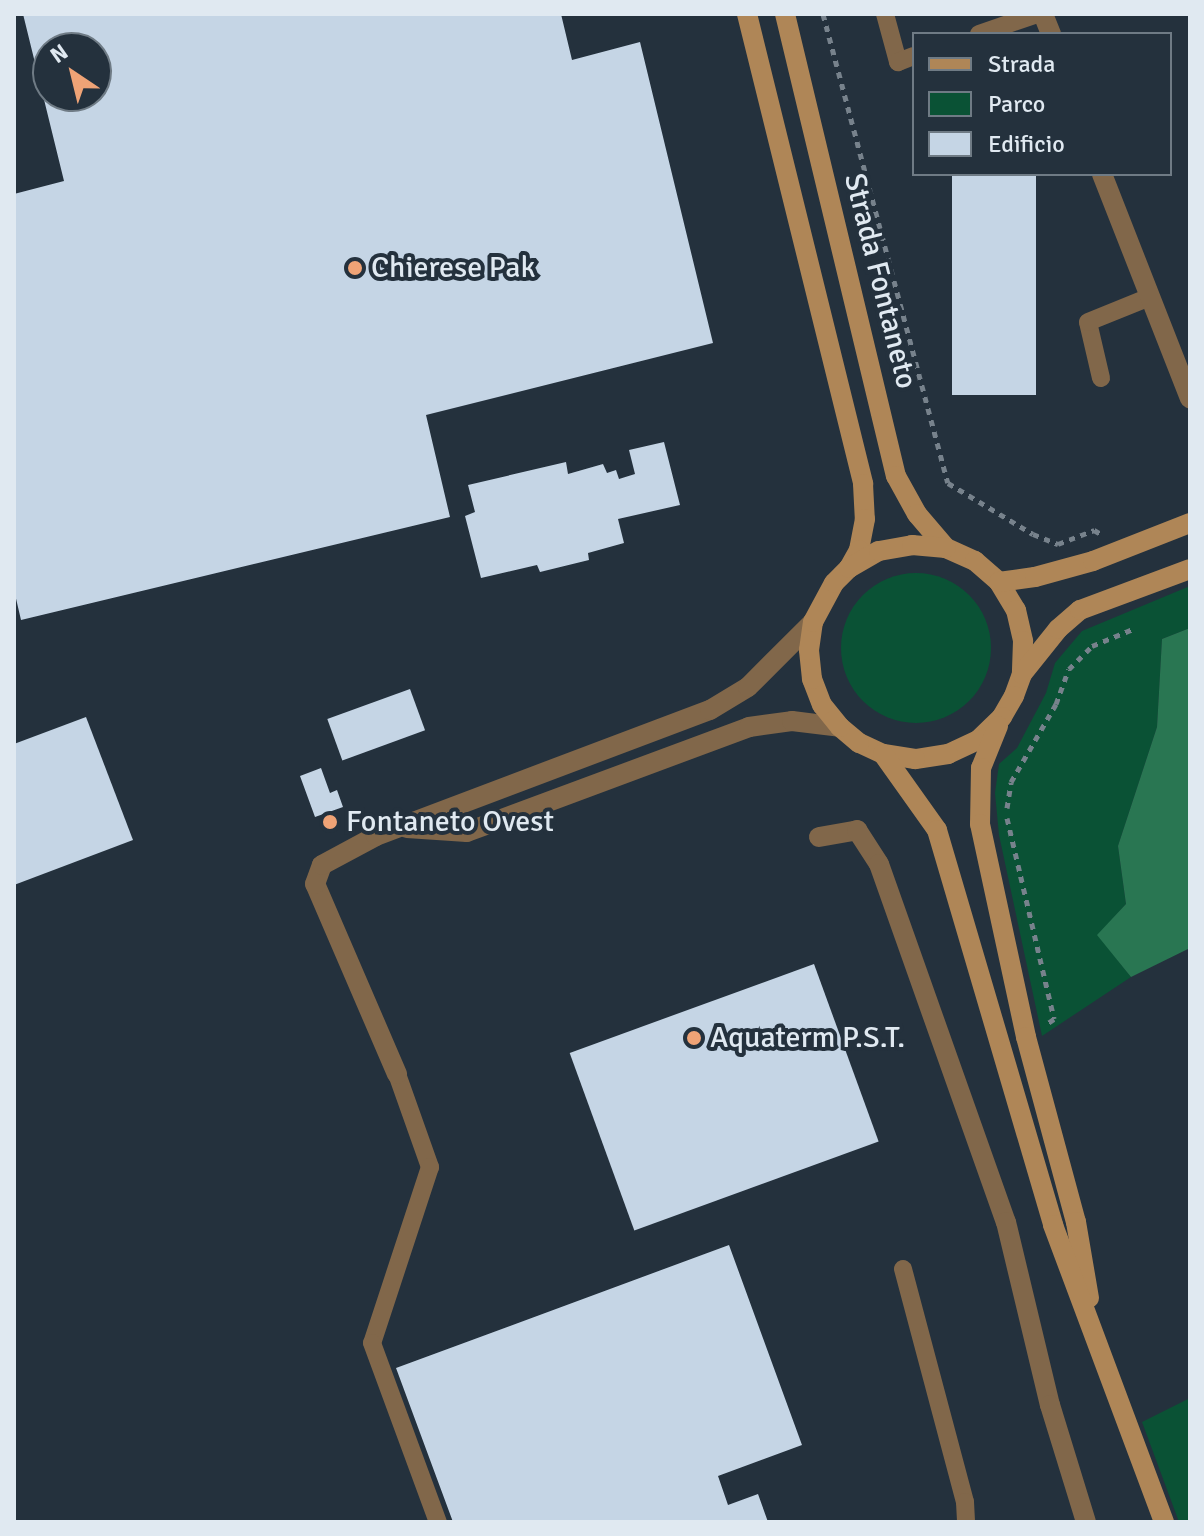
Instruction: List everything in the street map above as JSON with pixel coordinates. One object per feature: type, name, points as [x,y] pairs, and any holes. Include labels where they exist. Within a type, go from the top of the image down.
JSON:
[{"type":"street","points":[[747,14],[863,484],[865,519],[859,550],[849,568]]},
{"type":"street","name":"Strada Fontaneto","points":[[785,14],[896,476],[917,514],[946,548]]},
{"type":"street","points":[[1103,176],[1190,398]]},
{"type":"street","points":[[999,582],[1035,577],[1093,561],[1190,523]]},
{"type":"street","name":"Strada Fontaneto","points":[[912,545],[946,548],[975,561],[999,582],[1016,610],[1023,641],[1022,674],[1002,717],[978,740],[948,754],[915,759],[883,754],[859,743],[840,727],[822,705],[812,679],[809,650],[813,622],[827,592],[849,568],[879,551],[912,545]]},
{"type":"street","points":[[1022,674],[1058,629],[1080,610],[1190,569]]},
{"type":"street","points":[[397,1074],[315,884],[322,865],[341,852],[403,827],[710,710],[748,687],[813,622]]},
{"type":"street","points":[[1002,717],[981,768],[980,824],[1026,1037],[1076,1222],[1097,1338]]},
{"type":"street","points":[[403,827],[467,832],[749,727],[792,721],[840,727]]},
{"type":"street","points":[[883,754],[937,830],[1053,1225],[1164,1522]]},
{"type":"street","points":[[819,837],[857,830],[879,864],[1006,1222],[1050,1405],[1086,1522]]},
{"type":"lane","points":[[885,14],[898,62],[912,57]]},
{"type":"lane","points":[[985,32],[1037,14]]},
{"type":"lane","points":[[1101,378],[1088,322],[1150,297]]},
{"type":"lane","points":[[397,1074],[430,1167],[372,1343],[438,1522]]},
{"type":"lane","points":[[903,1269],[965,1502],[966,1522]]},
{"type":"path","points":[[823,14],[948,483],[1033,534],[1058,544],[1094,530],[1102,535]]},
{"type":"path","points":[[1054,1019],[1006,814],[1010,787],[1056,704],[1069,669],[1092,646],[1133,629]]},
{"type":"green space","points":[[916,573],[945,579],[969,595],[985,619],[991,648],[985,677],[969,701],[945,717],[916,723],[887,717],[863,701],[847,677],[841,648],[847,619],[863,595],[887,579]]},
{"type":"green space","points":[[1190,586],[1190,628],[1162,639],[1157,727],[1118,846],[1126,904],[1098,935],[1131,977],[1042,1036],[999,835],[995,793],[999,764],[1017,748],[1046,693],[1055,663],[1082,631]]},
{"type":"green space","points":[[1190,628],[1190,948],[1131,977],[1097,935],[1126,904],[1118,846],[1157,727],[1162,639]]},
{"type":"green space","points":[[1190,1398],[1190,1522],[1179,1522],[1142,1422]]},
{"type":"building","name":"Chierese Pak","points":[[23,14],[561,14],[572,60],[640,42],[713,343],[426,415],[450,517],[21,620],[14,590],[14,194],[64,181],[47,112],[112,112],[112,32],[32,32],[32,51]]},
{"type":"building","points":[[952,176],[1036,176],[1036,395],[952,395]]},
{"type":"building","points":[[664,442],[680,505],[618,519],[624,543],[588,553],[589,560],[540,572],[537,565],[481,578],[465,516],[475,512],[468,485],[566,462],[568,474],[603,464],[607,473],[616,470],[619,479],[635,474],[629,450]]},
{"type":"building","points":[[410,689],[425,730],[342,760],[327,719]]},
{"type":"building","points":[[86,717],[133,840],[14,885],[14,744]]},
{"type":"building","points":[[321,768],[330,793],[337,790],[343,807],[315,817],[300,776]]},
{"type":"building","points":[[814,964],[879,1142],[634,1231],[570,1053]]},
{"type":"building","points":[[729,1245],[802,1445],[718,1476],[728,1505],[758,1494],[768,1522],[453,1522],[396,1368]]},
{"type":"place","name":"Chierese Pak","points":[[355,268]]},
{"type":"place","name":"Fontaneto Ovest","points":[[330,822]]},
{"type":"place","name":"Aquaterm P.S.T.","points":[[694,1038]]}]
